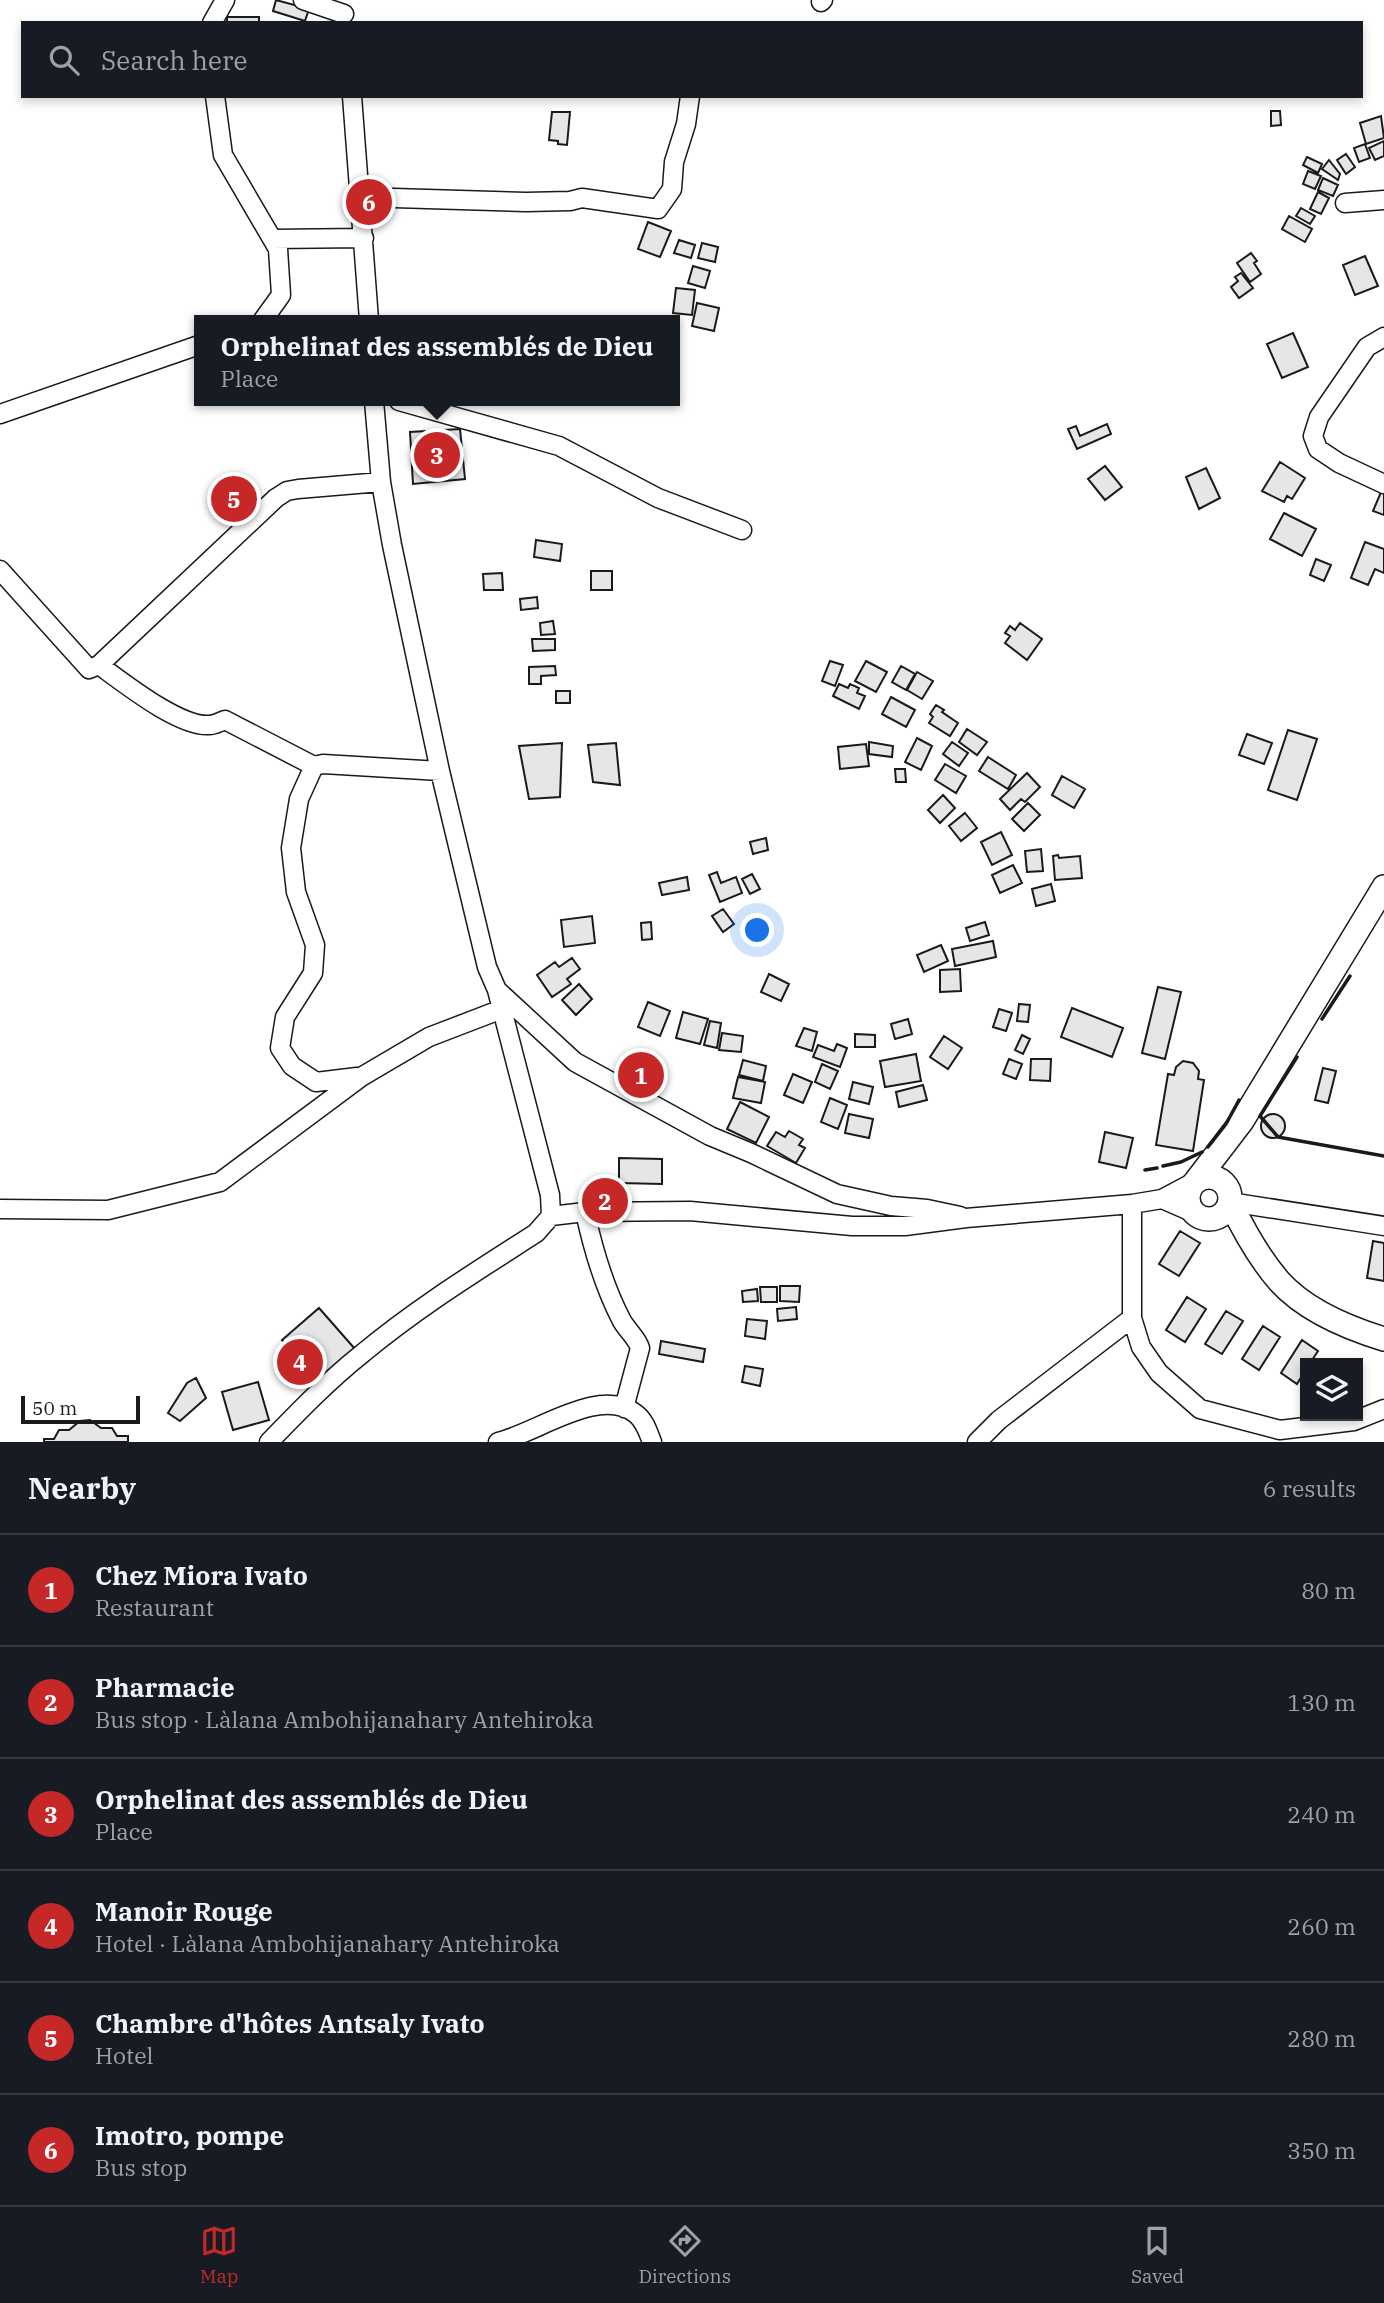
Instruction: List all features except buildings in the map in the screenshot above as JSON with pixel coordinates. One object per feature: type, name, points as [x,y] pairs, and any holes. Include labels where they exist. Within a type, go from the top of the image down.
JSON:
[{"type":"main road","points":[[1262,1258],[1189,1205],[1190,1188],[1230,1139],[1306,1019],[1384,887]]},
{"type":"main road","points":[[1202,1216],[1219,1216],[1226,1210],[1230,1139]]},
{"type":"main road","points":[[1196,1181],[1211,1177],[1228,1193],[1262,1258],[1280,1282],[1304,1302],[1356,1331],[1384,1339]]},
{"type":"street","points":[[213,21],[225,0]]},
{"type":"street","points":[[303,0],[344,12]]},
{"type":"street","points":[[215,98],[223,155],[278,249],[281,295],[267,315]]},
{"type":"street","points":[[352,98],[369,315]]},
{"type":"street","points":[[361,197],[526,202],[570,201],[582,198],[658,209],[672,189],[674,162],[686,124],[690,98]]},
{"type":"street","points":[[1345,203],[1384,200]]},
{"type":"street","points":[[272,239],[364,238]]},
{"type":"street","points":[[1384,337],[1367,347],[1320,417],[1313,436],[1318,449],[1339,463],[1384,484]]},
{"type":"street","points":[[0,414],[194,347]]},
{"type":"street","points":[[374,406],[380,482],[440,771],[487,967],[497,990],[550,1195],[551,1216]]},
{"type":"street","points":[[417,406],[559,446],[658,498],[742,530]]},
{"type":"street","points":[[0,570],[4,571],[89,669],[99,665],[276,498],[287,491],[298,489],[380,482]]},
{"type":"street","points":[[99,665],[153,703],[185,720],[206,726],[225,720],[314,766],[323,764],[440,771]]},
{"type":"street","points":[[314,766],[299,799],[291,848],[296,892],[315,945],[313,972],[285,1017],[281,1048],[292,1066],[316,1082],[360,1077]]},
{"type":"street","points":[[497,990],[575,1062],[710,1136],[837,1194],[966,1218]]},
{"type":"street","points":[[0,1209],[107,1210],[220,1182],[360,1077],[429,1037],[502,1009]]},
{"type":"street","points":[[269,1442],[362,1354],[411,1316],[536,1233],[551,1216],[585,1212],[690,1211],[852,1226],[905,1226],[1132,1204],[1162,1199],[1196,1181]]},
{"type":"street","points":[[1228,1193],[1384,1226]]},
{"type":"street","points":[[1162,1199],[1202,1216]]},
{"type":"street","points":[[1132,1204],[1132,1318],[1141,1347],[1159,1373],[1200,1409],[1280,1430],[1354,1421],[1384,1409]]},
{"type":"street","points":[[585,1212],[594,1254],[621,1320],[640,1348],[624,1408]]},
{"type":"street","points":[[980,1442],[999,1420],[1132,1318]]},
{"type":"street","points":[[498,1442],[532,1431],[590,1406],[607,1405],[624,1408],[637,1415],[646,1426],[652,1442]]},
{"type":"wall","points":[[1322,1019],[1350,976]]},
{"type":"wall","points":[[1297,1057],[1260,1116],[1278,1137],[1384,1156]]},
{"type":"wall","points":[[1208,1147],[1226,1124],[1239,1100]]},
{"type":"wall","points":[[1163,1166],[1181,1162],[1202,1152]]},
{"type":"wall","points":[[1145,1170],[1157,1168]]},
{"type":"place","name":"Imotro, pompe","points":[[369,202]]},
{"type":"place","name":"Orphelinat des assemblés de Dieu","points":[[437,455]]},
{"type":"place","name":"Chambre d'hôtes Antsaly Ivato","points":[[234,499]]},
{"type":"place","name":"Chez Miora Ivato","points":[[641,1075]]},
{"type":"place","name":"Pharmacie","points":[[605,1201]]},
{"type":"place","name":"Manoir Rouge","points":[[300,1362]]}]
